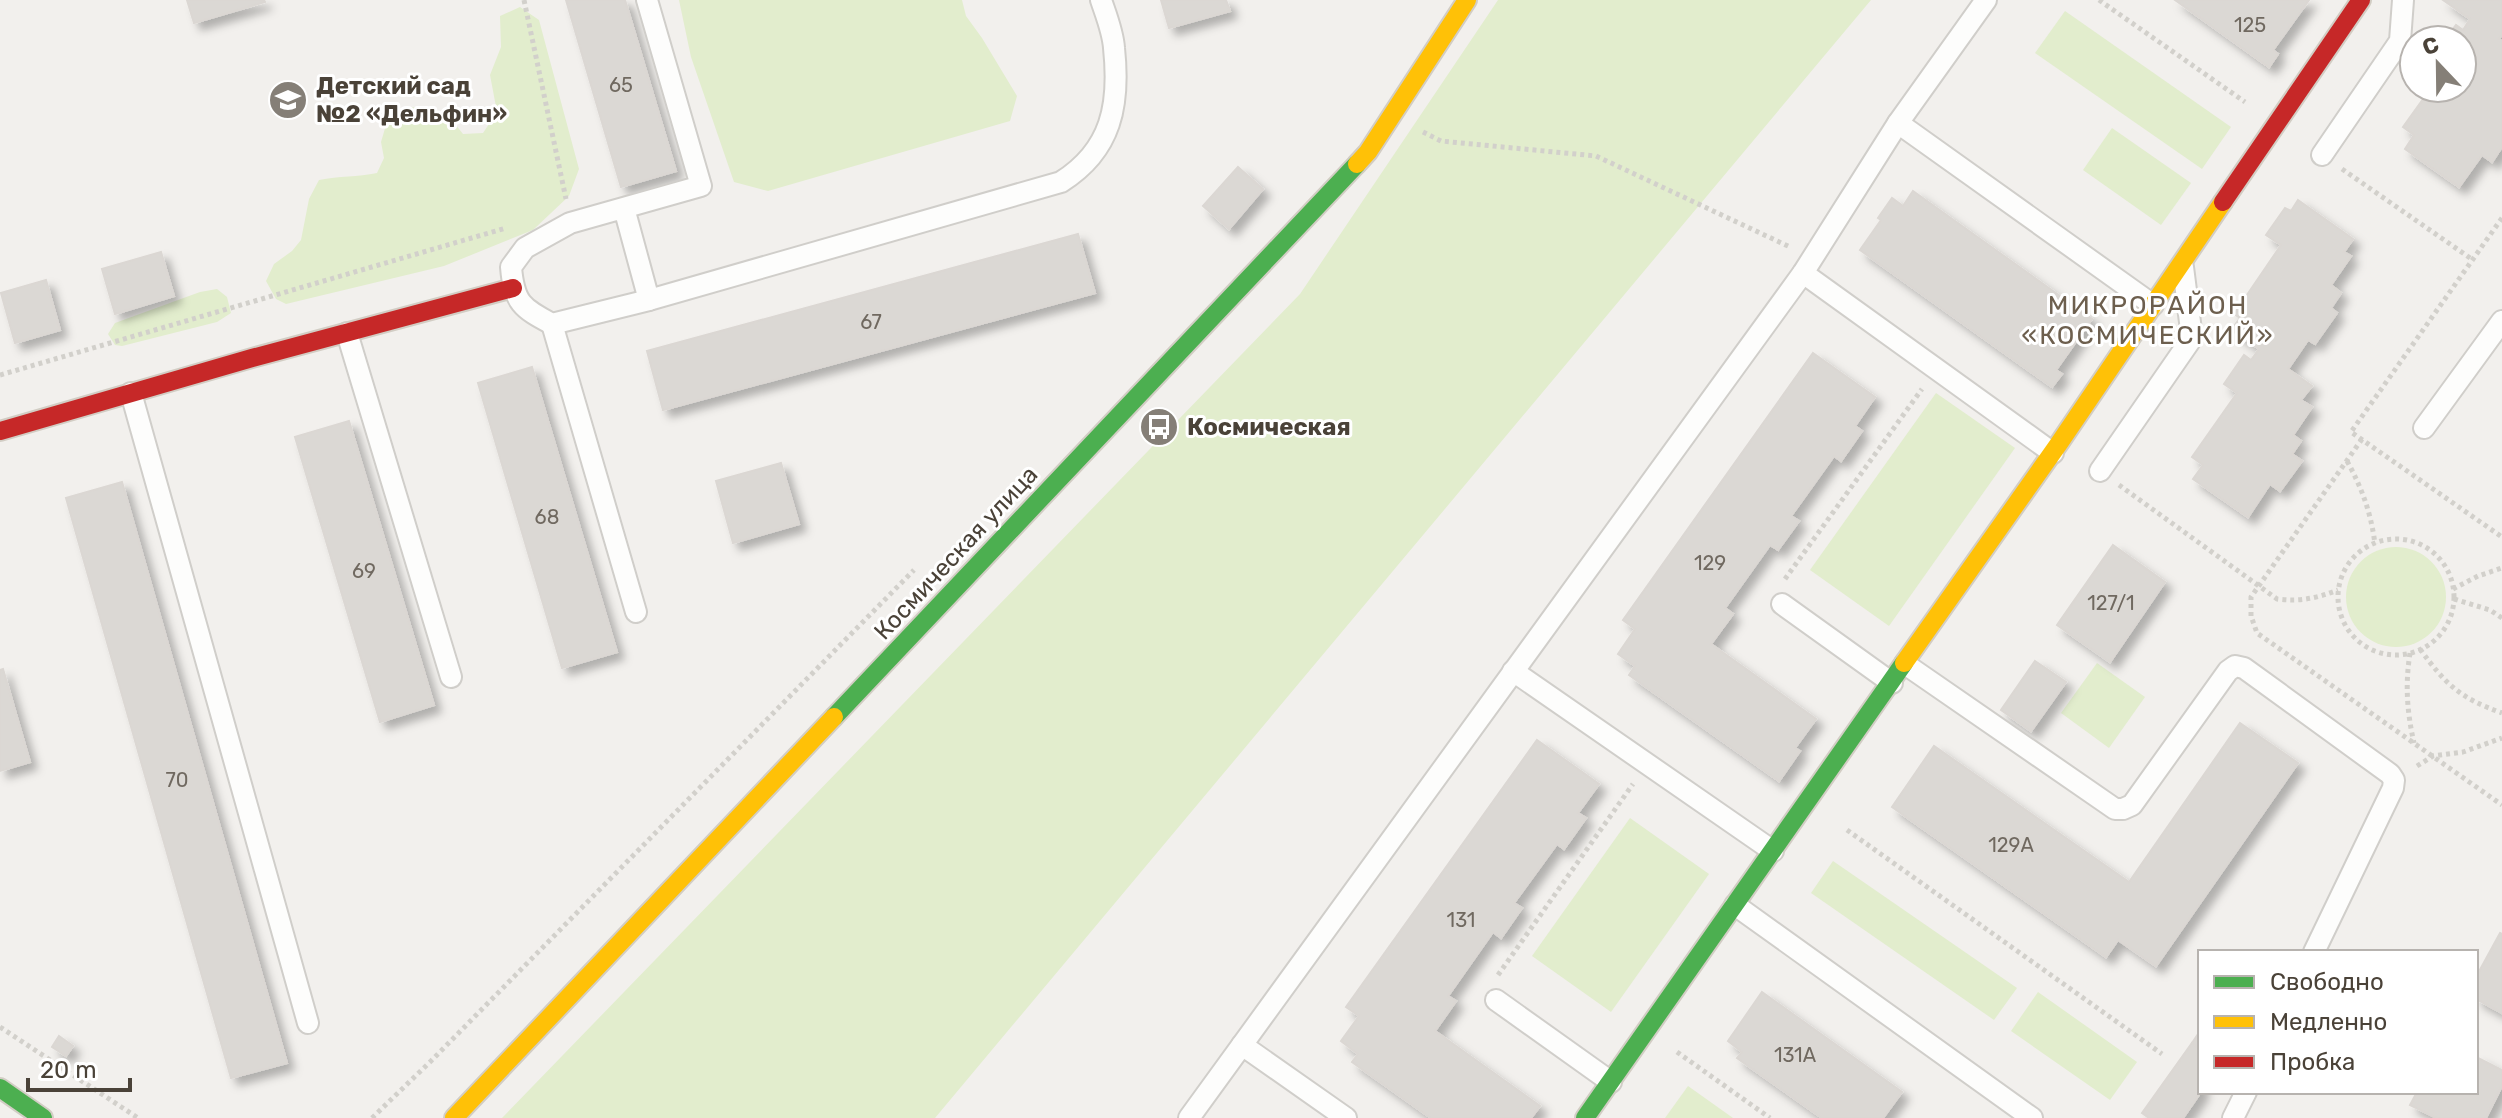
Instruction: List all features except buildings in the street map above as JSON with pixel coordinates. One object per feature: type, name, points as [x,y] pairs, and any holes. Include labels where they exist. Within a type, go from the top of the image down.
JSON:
[{"type":"street","name":"Космическая улица","points":[[454,1118],[1368,152],[1467,0]]},
{"type":"street","points":[[1585,1118],[2053,453],[2361,0]]},
{"type":"street","points":[[0,431],[513,288]]},
{"type":"street","points":[[0,1088],[43,1118]]},
{"type":"lane","points":[[647,0],[701,186],[570,223],[525,248],[511,267],[513,288],[526,310],[552,324],[649,300],[1061,182],[1081,170],[1098,150],[1111,119],[1115,90],[1114,45],[1101,0]]},
{"type":"lane","points":[[1189,1118],[1808,265],[1898,123],[1986,0]]},
{"type":"lane","points":[[2322,155],[2400,41],[2403,0]]},
{"type":"lane","points":[[1898,123],[2153,305]]},
{"type":"lane","points":[[624,208],[649,300]]},
{"type":"lane","points":[[2100,471],[2192,338],[2182,263]]},
{"type":"lane","points":[[1808,265],[1937,369],[2053,453]]},
{"type":"lane","points":[[2424,428],[2502,321]]},
{"type":"lane","points":[[552,324],[636,612]]},
{"type":"lane","points":[[347,333],[451,677]]},
{"type":"lane","points":[[131,393],[308,1023]]},
{"type":"lane","points":[[1782,604],[1892,683]]},
{"type":"lane","points":[[1905,664],[2115,809],[2132,805],[2228,671],[2235,666],[2244,668],[2390,774],[2394,780],[2393,788],[2315,950]]},
{"type":"lane","points":[[1513,671],[1773,851]]},
{"type":"lane","points":[[1735,905],[2005,1110],[2032,1118]]},
{"type":"lane","points":[[1496,1000],[1611,1082]]},
{"type":"lane","points":[[1242,1045],[1346,1118]]},
{"type":"lane","points":[[2233,1118],[2245,1094]]},
{"type":"path","points":[[524,0],[569,209]]},
{"type":"path","points":[[1391,116],[1441,141],[1596,156],[1808,265]]},
{"type":"path","points":[[2502,218],[2351,432],[2502,537]]},
{"type":"path","points":[[0,375],[509,227]]},
{"type":"path","points":[[1782,604],[1776,597],[1777,589],[1937,369]]},
{"type":"path","points":[[2362,439],[2251,597],[2251,616],[2257,633],[2502,805]]},
{"type":"path","points":[[2347,461],[2371,515],[2375,544]]},
{"type":"path","points":[[2100,471],[2277,599],[2295,602],[2338,590]]},
{"type":"path","points":[[2398,539],[2432,551],[2444,565],[2453,589],[2450,617],[2441,633],[2428,646],[2410,653],[2393,656],[2376,652],[2360,643],[2347,630],[2339,613],[2338,590],[2350,561],[2363,549],[2398,539]]},
{"type":"path","points":[[372,1118],[920,564]]},
{"type":"path","points":[[2453,589],[2502,568]]},
{"type":"path","points":[[2454,599],[2490,610],[2502,618]]},
{"type":"path","points":[[2420,649],[2440,678],[2473,703],[2502,713]]},
{"type":"path","points":[[2410,653],[2405,679],[2414,743]]},
{"type":"path","points":[[2433,756],[2463,752],[2502,738]]},
{"type":"path","points":[[1496,1000],[1491,991],[1493,981],[1648,764]]},
{"type":"path","points":[[1847,830],[2162,1054]]},
{"type":"path","points":[[0,1027],[138,1118]]},
{"type":"path","points":[[1647,1031],[1770,1118]]},
{"type":"green space","points":[[679,0],[962,0],[966,16],[1017,96],[1010,121],[768,191],[734,182],[691,57]]},
{"type":"green space","points":[[1498,0],[1871,0],[935,1118],[502,1118],[1300,294]]},
{"type":"green space","points":[[520,7],[539,20],[579,169],[569,196],[533,230],[444,266],[286,304],[276,299],[266,281],[274,264],[301,240],[309,199],[319,180],[377,173],[384,158],[381,142],[386,125],[407,107],[439,112],[463,134],[483,133],[497,112],[490,75],[501,47],[500,16]]},
{"type":"green space","points":[[2065,11],[2231,127],[2202,169],[2035,53]]},
{"type":"green space","points":[[2112,128],[2191,183],[2161,225],[2083,170]]},
{"type":"green space","points":[[217,289],[227,297],[231,313],[217,322],[122,346],[115,345],[108,334],[115,323],[200,292]]},
{"type":"green space","points":[[1936,393],[2015,448],[1889,626],[1810,570]]},
{"type":"green space","points":[[2396,547],[2424,555],[2438,569],[2446,597],[2438,625],[2424,639],[2396,647],[2368,639],[2354,625],[2346,597],[2354,569],[2368,555]]},
{"type":"green space","points":[[2097,663],[2145,697],[2109,748],[2061,713]]},
{"type":"green space","points":[[1630,818],[1709,874],[1611,1012],[1532,956]]},
{"type":"green space","points":[[1833,861],[2017,988],[1994,1020],[1811,893]]},
{"type":"green space","points":[[2038,992],[2137,1062],[2110,1100],[2011,1031]]},
{"type":"green space","points":[[1688,1086],[1733,1118],[1665,1118]]},
{"type":"traffic: fast","points":[[834,717],[1357,164]]},
{"type":"traffic: fast","points":[[1585,1118],[1904,663]]},
{"type":"traffic: fast","points":[[0,1088],[43,1118]]},
{"type":"traffic: slow","points":[[1357,164],[1368,152],[1467,0]]},
{"type":"traffic: slow","points":[[1904,663],[2060,442],[2223,202]]},
{"type":"traffic: slow","points":[[454,1118],[834,717]]},
{"type":"traffic: jam","points":[[2223,202],[2361,0]]},
{"type":"traffic: jam","points":[[0,431],[252,358],[513,288]]},
{"type":"place","name":"Детский сад №2 «Дельфин»","points":[[288,100]]},
{"type":"place","name":"Космическая","points":[[1159,427]]},
{"type":"district","name":"МИКРОРАЙОН «КОСМИЧЕСКИЙ»","points":[[2148,320]]}]
